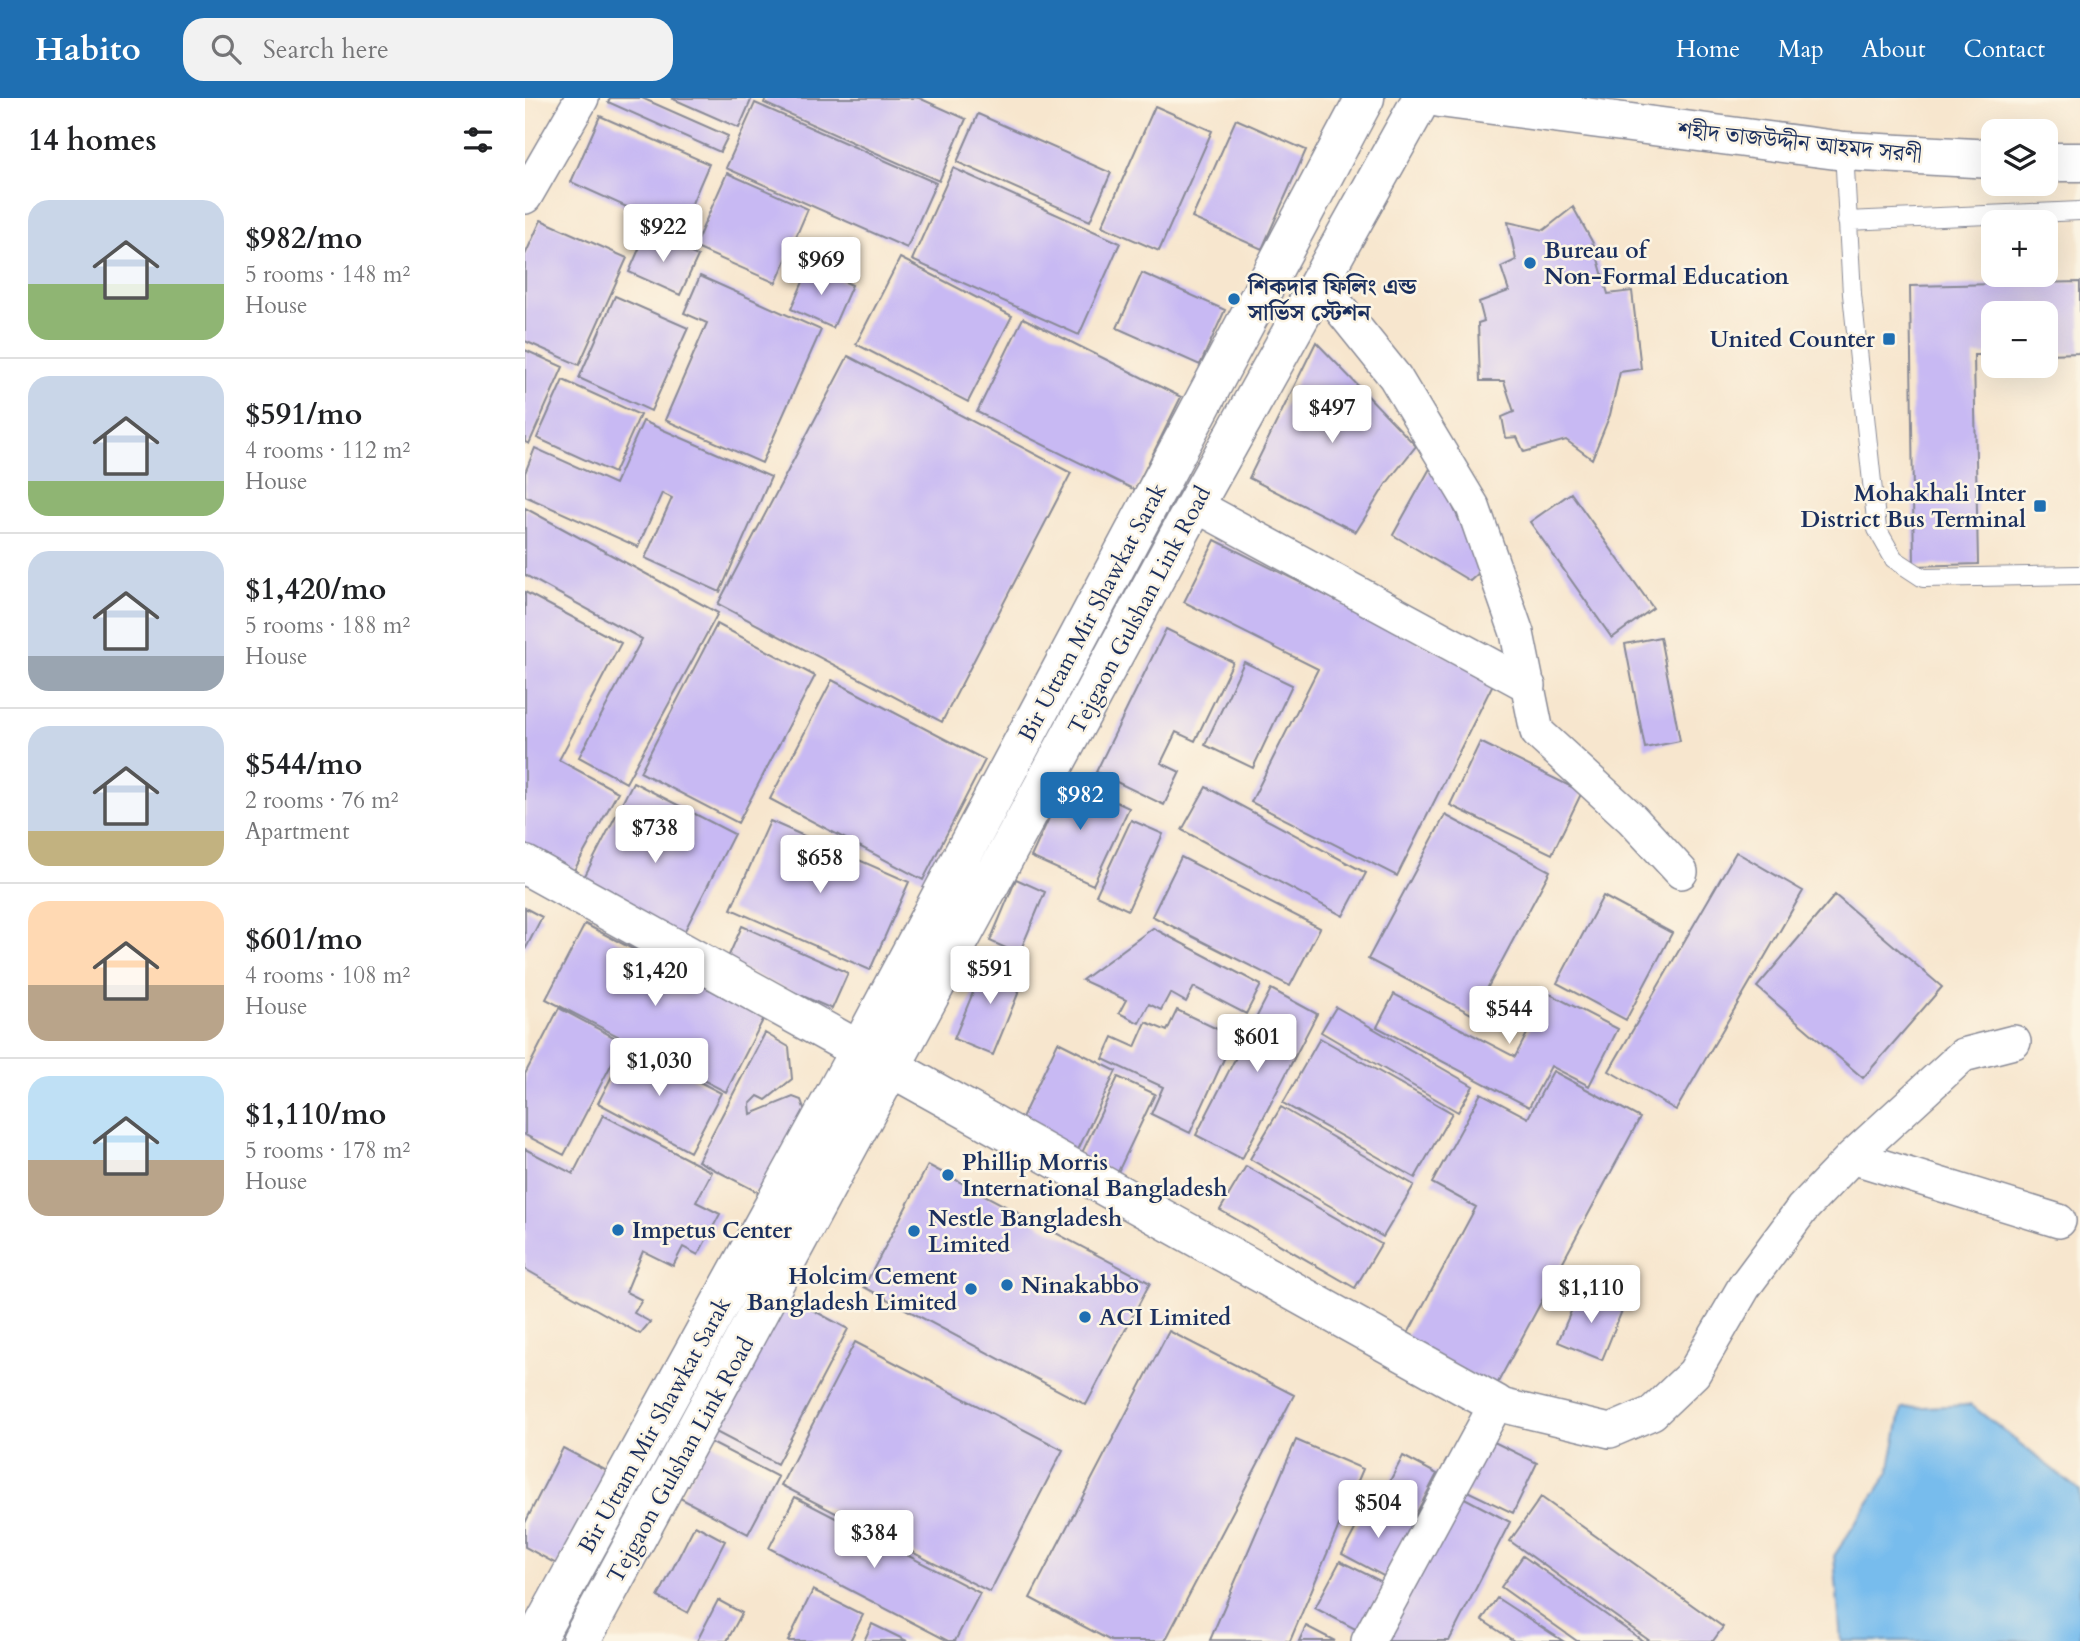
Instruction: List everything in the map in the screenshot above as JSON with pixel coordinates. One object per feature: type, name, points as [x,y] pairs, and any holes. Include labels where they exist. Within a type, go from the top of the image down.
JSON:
[{"type":"main road","name":"Bir Uttam Mir Shawkat Sarak","points":[[535,1641],[859,1049],[1365,98]]},
{"type":"main road","name":"Tejgaon Gulshan Link Road","points":[[581,1641],[1195,505],[1422,98]]},
{"type":"main road","name":"শহীদ তাজউদ্দীন আহমদ সরণী","points":[[1440,98],[1844,151],[1981,158]]},
{"type":"main road","points":[[525,865],[1496,1404]]},
{"type":"street","points":[[525,197],[582,98]]},
{"type":"street","points":[[1318,281],[1395,377],[1473,507],[1517,632],[1537,732],[1632,818],[1681,872]]},
{"type":"street","points":[[1195,505],[1529,686]]},
{"type":"street","points":[[1368,1641],[1496,1404],[1610,1431],[1652,1413],[1694,1373],[1744,1287],[1801,1209],[1852,1157],[1963,1055],[2014,1042]]},
{"type":"street","points":[[1852,1157],[2059,1221]]},
{"type":"lane","points":[[1844,151],[1847,221],[1877,529],[1893,559],[1923,578],[2080,575]]},
{"type":"lane","points":[[1847,221],[2080,211]]},
{"type":"water","points":[[1971,1405],[2080,1491],[2080,1641],[1841,1641],[1834,1556],[1889,1472],[1902,1408]]},
{"type":"building","points":[[610,98],[642,98],[728,136],[720,152],[608,102]]},
{"type":"building","points":[[671,98],[752,98],[739,128]]},
{"type":"building","points":[[766,98],[919,98],[966,119],[939,181],[764,103]]},
{"type":"building","points":[[755,103],[936,183],[907,248],[726,168]]},
{"type":"building","points":[[1155,106],[1212,131],[1159,251],[1102,226]]},
{"type":"building","points":[[978,114],[1111,173],[1090,221],[957,162]]},
{"type":"building","points":[[600,116],[709,164],[680,231],[571,182]]},
{"type":"building","points":[[1236,119],[1306,150],[1262,249],[1192,218]]},
{"type":"building","points":[[953,168],[1120,243],[1079,335],[912,260]]},
{"type":"building","points":[[727,173],[808,209],[776,283],[694,247]]},
{"type":"building","points":[[1573,207],[1594,245],[1608,294],[1632,291],[1641,369],[1620,372],[1610,415],[1592,459],[1566,440],[1524,452],[1517,437],[1506,438],[1502,417],[1514,412],[1504,381],[1480,381],[1478,323],[1484,321],[1479,302],[1509,291],[1501,267],[1516,260],[1508,222],[1544,230]]},
{"type":"building","points":[[541,220],[627,258],[579,365],[525,341],[525,255]]},
{"type":"building","points":[[646,233],[698,256],[680,295],[629,272]]},
{"type":"building","points":[[900,258],[1012,316],[968,402],[856,344]]},
{"type":"building","points":[[810,266],[852,285],[833,328],[791,309]]},
{"type":"building","points":[[1142,273],[1225,310],[1200,365],[1117,328]]},
{"type":"building","points":[[700,276],[821,330],[762,463],[665,420],[707,323],[684,313]]},
{"type":"building","points":[[2080,282],[2080,353],[2058,354],[2058,301],[1981,301],[1981,355],[1974,355],[1978,564],[1914,566],[1910,286],[1981,284],[1981,287],[2058,287],[2058,283]]},
{"type":"building","points":[[615,296],[688,328],[651,411],[579,378]]},
{"type":"building","points":[[1023,318],[1181,397],[1135,490],[977,412]]},
{"type":"building","points":[[1316,342],[1416,446],[1386,484],[1356,532],[1249,478]]},
{"type":"building","points":[[525,350],[563,367],[529,444],[525,442]]},
{"type":"building","points":[[848,356],[1071,473],[942,722],[718,604]]},
{"type":"building","points":[[563,380],[640,415],[614,473],[537,438]]},
{"type":"building","points":[[643,421],[771,477],[720,592],[645,558],[672,498],[662,493],[638,547],[525,496],[525,473],[535,448],[615,484]]},
{"type":"building","points":[[1433,463],[1482,570],[1470,581],[1393,535]]},
{"type":"building","points":[[1571,493],[1653,608],[1612,638],[1530,522]]},
{"type":"building","points":[[525,508],[718,613],[626,783],[579,757],[642,639],[525,575]]},
{"type":"building","points":[[1215,540],[1495,680],[1397,876],[1251,802],[1318,669],[1184,602]]},
{"type":"building","points":[[525,592],[621,643],[559,760],[618,792],[572,874],[525,844]]},
{"type":"building","points":[[717,624],[815,676],[738,823],[640,772]]},
{"type":"building","points":[[1166,629],[1233,662],[1195,741],[1176,732],[1161,763],[1180,772],[1164,805],[1096,772]]},
{"type":"building","points":[[1660,637],[1680,741],[1645,748],[1625,644]]},
{"type":"building","points":[[1244,662],[1292,685],[1253,768],[1205,745]]},
{"type":"building","points":[[832,680],[985,760],[923,880],[770,799]]},
{"type":"building","points":[[1480,742],[1582,792],[1552,854],[1450,805]]},
{"type":"building","points":[[1067,779],[1129,808],[1093,885],[1031,857]]},
{"type":"building","points":[[633,782],[734,834],[676,948],[575,895]]},
{"type":"building","points":[[1206,787],[1366,873],[1343,916],[1182,830]]},
{"type":"building","points":[[1445,815],[1550,871],[1473,1015],[1368,959]]},
{"type":"building","points":[[1131,820],[1163,834],[1128,910],[1096,895]]},
{"type":"building","points":[[770,821],[909,882],[870,970],[731,909]]},
{"type":"building","points":[[1736,852],[1803,891],[1676,1110],[1609,1071]]},
{"type":"building","points":[[1181,857],[1320,928],[1290,986],[1152,916]]},
{"type":"building","points":[[1016,879],[1045,892],[1019,954],[990,941]]},
{"type":"building","points":[[1835,895],[1942,987],[1863,1078],[1757,987]]},
{"type":"building","points":[[1603,896],[1672,933],[1626,1020],[1557,983]]},
{"type":"building","points":[[525,908],[542,917],[525,950]]},
{"type":"building","points":[[585,924],[764,1018],[726,1092],[546,999]]},
{"type":"building","points":[[742,926],[848,973],[832,1009],[726,962]]},
{"type":"building","points":[[1153,928],[1261,985],[1246,1014],[1194,987],[1186,1002],[1170,993],[1161,1010],[1149,1004],[1139,1023],[1119,1013],[1126,1000],[1082,980]]},
{"type":"building","points":[[987,958],[1026,974],[993,1055],[954,1039]]},
{"type":"building","points":[[1271,989],[1317,1014],[1242,1159],[1196,1135]]},
{"type":"building","points":[[1548,993],[1618,1029],[1589,1086],[1551,1066],[1529,1107],[1377,1027],[1394,994],[1515,1057]]},
{"type":"building","points":[[1336,1007],[1473,1086],[1458,1112],[1321,1032]]},
{"type":"building","points":[[559,1008],[623,1042],[564,1155],[525,1135],[525,1074]]},
{"type":"building","points":[[1177,1010],[1234,1037],[1190,1133],[1151,1114],[1163,1087],[1103,1059],[1113,1037],[1135,1047],[1146,1022],[1167,1031]]},
{"type":"building","points":[[765,1033],[789,1047],[792,1079],[766,1100],[758,1096],[750,1104],[751,1114],[793,1097],[801,1100],[806,1114],[765,1196],[698,1161]]},
{"type":"building","points":[[1320,1038],[1452,1113],[1415,1178],[1283,1103]]},
{"type":"building","points":[[1058,1042],[1116,1071],[1075,1156],[1017,1128]]},
{"type":"building","points":[[628,1045],[721,1093],[690,1152],[598,1103]]},
{"type":"building","points":[[1553,1071],[1640,1118],[1495,1388],[1405,1339],[1476,1207],[1432,1183],[1481,1093],[1528,1118]]},
{"type":"building","points":[[1118,1077],[1155,1094],[1117,1174],[1080,1157]]},
{"type":"building","points":[[1281,1107],[1414,1185],[1383,1237],[1250,1159]]},
{"type":"building","name":"Impetus Center","points":[[603,1115],[712,1172],[696,1202],[720,1214],[698,1255],[683,1247],[673,1266],[643,1251],[626,1292],[642,1300],[634,1313],[650,1322],[640,1334],[525,1269],[525,1149],[573,1174]]},
{"type":"building","name":"Ninakabbo","points":[[928,1165],[1150,1283],[1086,1405],[864,1287]]},
{"type":"building","points":[[1246,1166],[1381,1244],[1355,1288],[1220,1210]]},
{"type":"building","points":[[1580,1290],[1623,1308],[1602,1360],[1558,1342]]},
{"type":"building","points":[[783,1294],[848,1329],[777,1464],[712,1430]]},
{"type":"building","points":[[1169,1331],[1294,1395],[1165,1641],[1111,1641],[1030,1598]]},
{"type":"building","points":[[855,1342],[1063,1450],[990,1592],[781,1485]]},
{"type":"building","points":[[1296,1440],[1363,1469],[1290,1641],[1210,1640]]},
{"type":"building","points":[[1490,1440],[1537,1463],[1513,1513],[1465,1490]]},
{"type":"building","points":[[710,1442],[778,1477],[748,1534],[680,1498]]},
{"type":"building","points":[[563,1448],[607,1471],[558,1565],[525,1547],[525,1523]]},
{"type":"building","points":[[1403,1456],[1437,1474],[1413,1520],[1379,1502]]},
{"type":"building","points":[[1455,1493],[1510,1522],[1449,1641],[1378,1641]]},
{"type":"building","points":[[795,1497],[980,1593],[955,1641],[948,1641],[769,1548]]},
{"type":"building","points":[[1541,1497],[1723,1627],[1713,1641],[1650,1641],[1510,1541]]},
{"type":"building","points":[[1370,1501],[1415,1526],[1387,1578],[1342,1554]]},
{"type":"building","points":[[695,1525],[725,1541],[688,1613],[658,1597]]},
{"type":"building","points":[[1523,1556],[1643,1641],[1577,1641],[1501,1587]]},
{"type":"building","points":[[1340,1561],[1386,1584],[1361,1632],[1315,1608]]},
{"type":"building","points":[[813,1590],[863,1615],[850,1641],[788,1641]]},
{"type":"building","points":[[1497,1598],[1563,1641],[1514,1641],[1482,1620]]},
{"type":"building","points":[[718,1600],[742,1613],[727,1641],[697,1641]]},
{"type":"building","points":[[872,1624],[907,1641],[864,1641]]},
{"type":"building","points":[[1306,1626],[1335,1641],[1299,1641]]},
{"type":"place","name":"Bureau of Non-Formal Education","points":[[1530,263]]},
{"type":"place","name":"শিকদার ফিলিং এন্ড সার্ভিস স্টেশন","points":[[1234,299]]},
{"type":"place","name":"United Counter","points":[[1889,339]]},
{"type":"place","name":"Mohakhali Inter District Bus Terminal","points":[[2040,506]]},
{"type":"place","name":"Phillip Morris International Bangladesh","points":[[948,1175]]},
{"type":"place","name":"Impetus Center","points":[[618,1230]]},
{"type":"place","name":"Nestle Bangladesh Limited","points":[[914,1231]]},
{"type":"place","name":"Ninakabbo","points":[[1007,1285]]},
{"type":"place","name":"Holcim Cement Bangladesh Limited","points":[[971,1289]]},
{"type":"place","name":"ACI Limited","points":[[1085,1317]]}]
